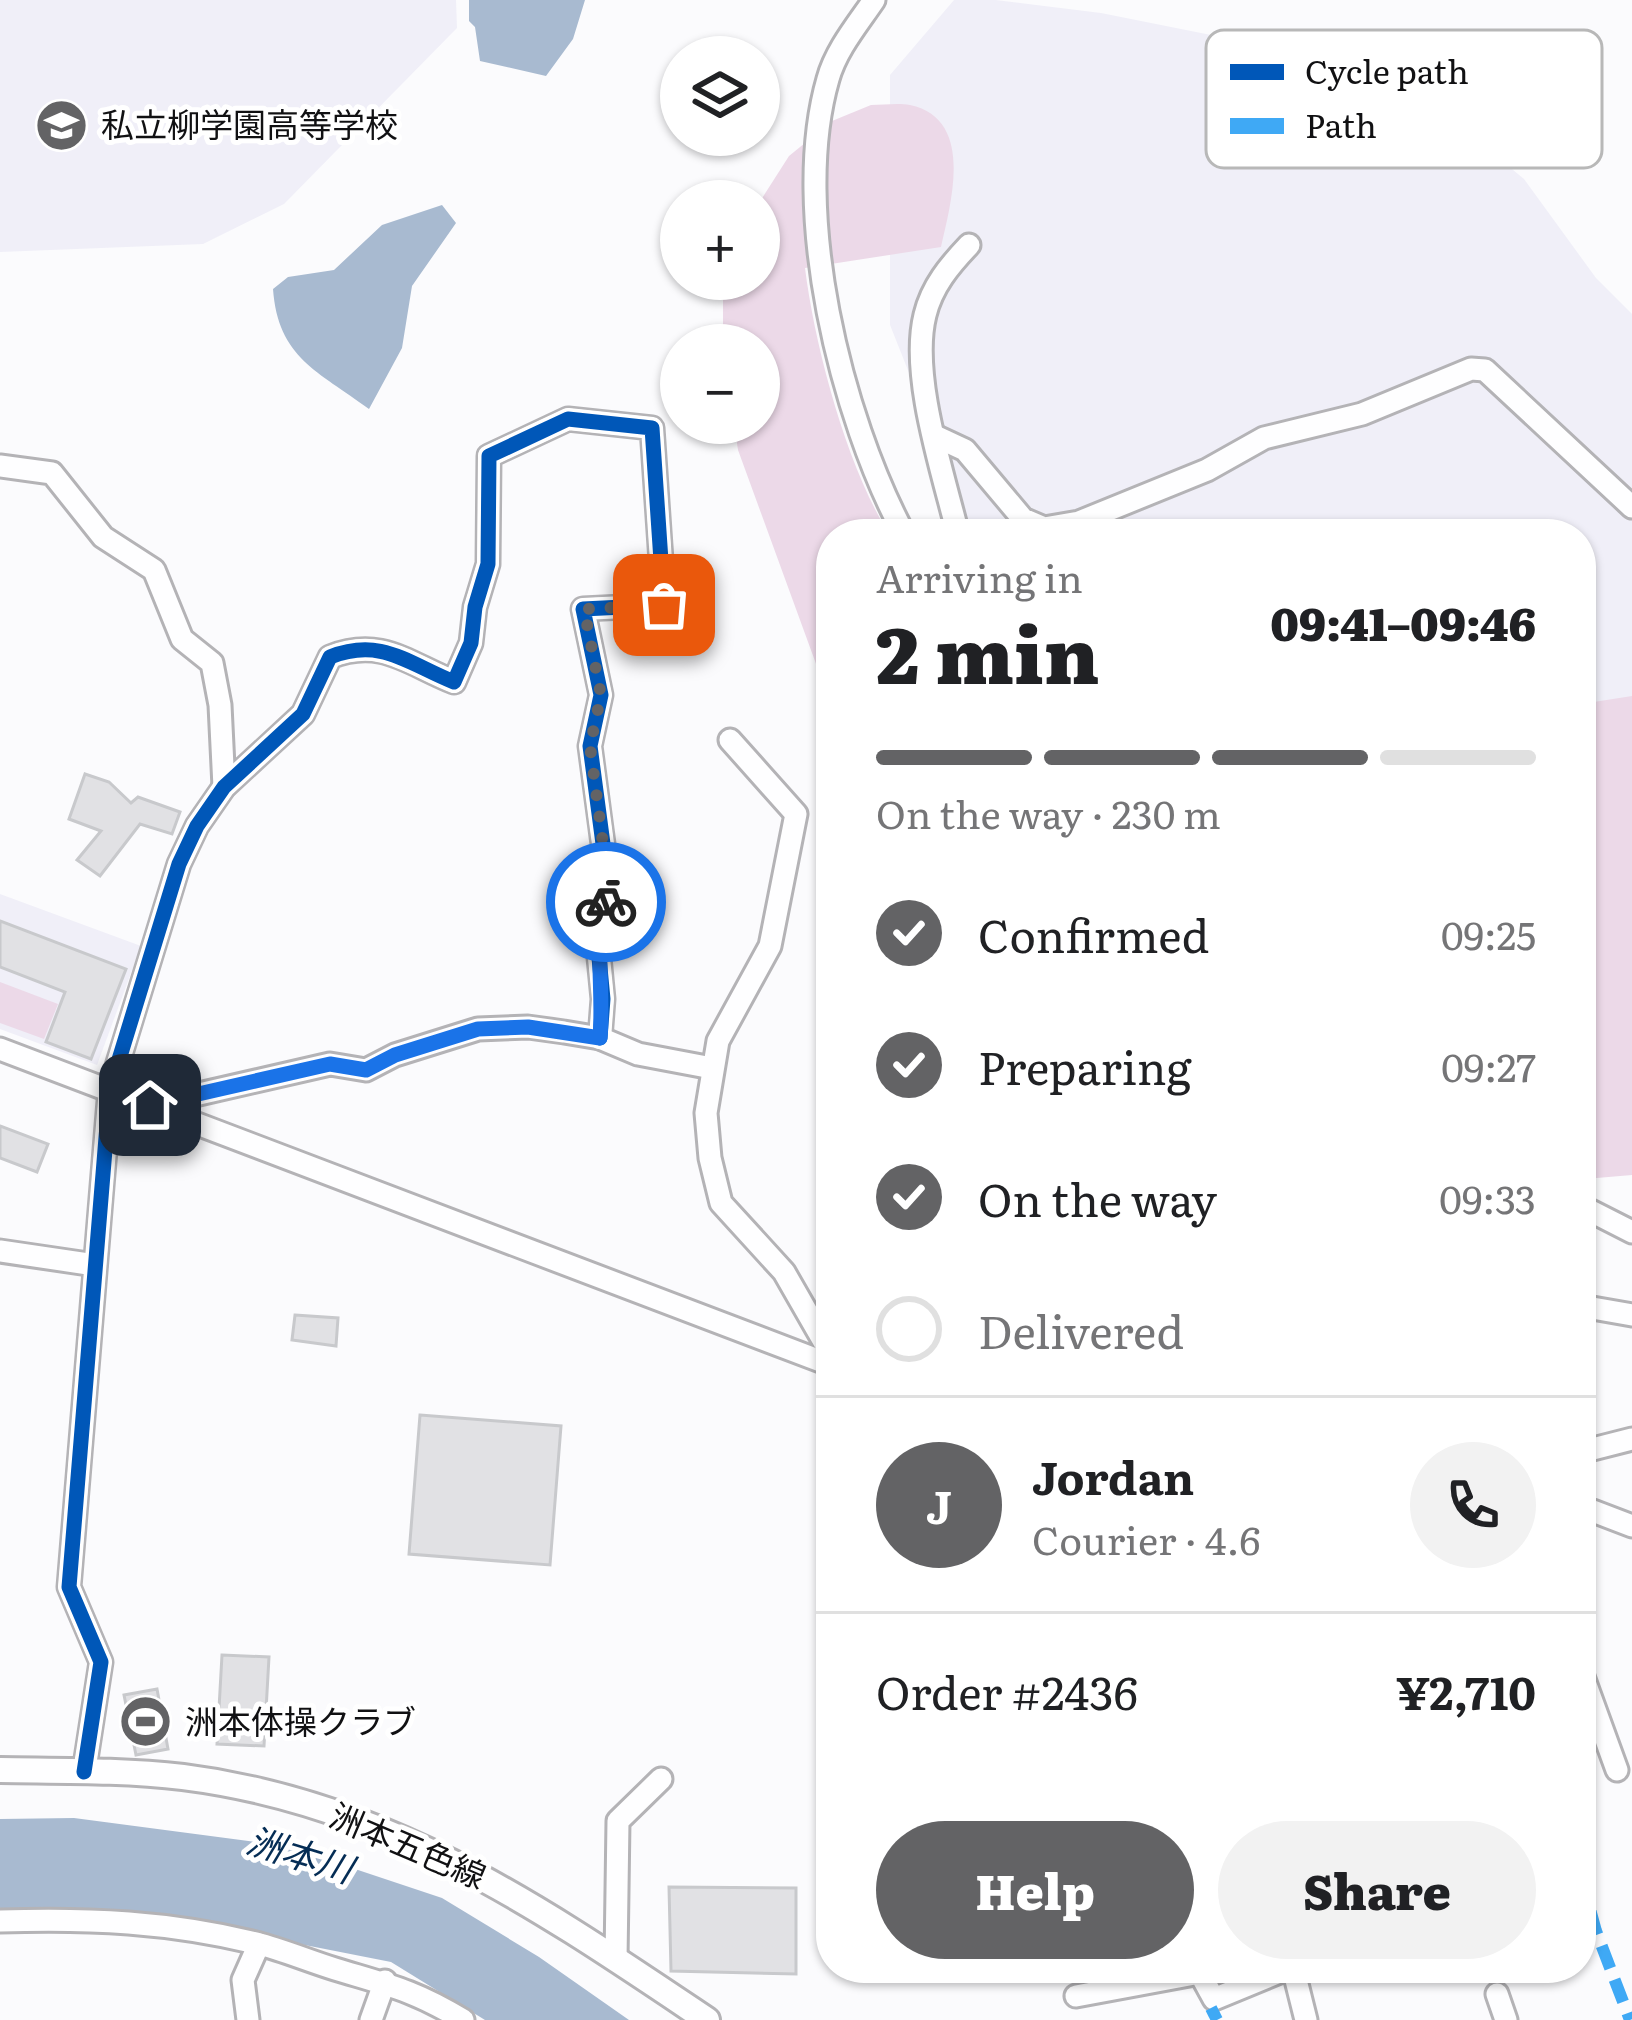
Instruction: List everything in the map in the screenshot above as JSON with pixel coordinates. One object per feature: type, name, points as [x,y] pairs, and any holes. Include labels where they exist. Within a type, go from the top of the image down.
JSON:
[{"type":"main road","name":"洲本五色線","points":[[0,1770],[184,1777],[324,1809],[393,1832],[498,1883],[707,2020]]},
{"type":"street","points":[[874,0],[829,76],[815,187],[830,318],[860,436],[897,519]]},
{"type":"street","points":[[954,519],[926,417],[925,314],[943,273],[969,245]]},
{"type":"street","points":[[1086,519],[1208,470],[1264,439],[1349,418],[1471,369],[1485,370],[1632,507]]},
{"type":"street","points":[[84,1772],[100,1663],[69,1587],[110,1089],[179,864],[197,826],[224,787],[303,714],[330,658],[355,647],[383,649],[454,682],[471,644],[475,607],[488,564],[489,455],[568,419],[652,428],[664,605],[584,609],[601,695],[590,746],[609,889],[597,937],[603,999],[600,1038]]},
{"type":"street","points":[[935,436],[965,450],[1023,519]]},
{"type":"street","points":[[0,466],[52,473],[103,537],[154,570],[182,639],[212,663],[220,705],[224,787]]},
{"type":"street","points":[[730,740],[796,814],[770,946],[718,1040],[706,1113],[710,1158],[722,1203],[784,1272],[816,1328]]},
{"type":"street","points":[[150,1105],[330,1064],[366,1070],[395,1055],[478,1029],[528,1027],[600,1038],[638,1054],[712,1068]]},
{"type":"street","points":[[0,1049],[816,1359]]},
{"type":"street","points":[[1596,1214],[1632,1232]]},
{"type":"street","points":[[0,1251],[95,1265]]},
{"type":"street","points":[[1596,1309],[1632,1315]]},
{"type":"street","points":[[1596,1448],[1632,1439]]},
{"type":"street","points":[[1596,1512],[1632,1526]]},
{"type":"street","points":[[1596,1712],[1617,1770]]},
{"type":"street","points":[[616,1959],[618,1821],[661,1780]]},
{"type":"street","points":[[0,1922],[88,1918],[145,1923],[259,1944],[385,1981],[463,2020]]},
{"type":"street","points":[[248,2020],[243,1980],[259,1944]]},
{"type":"street","points":[[371,2020],[385,1981]]},
{"type":"street","points":[[1076,1996],[1140,1983]]},
{"type":"street","points":[[1205,1983],[1214,1999],[1254,1983]]},
{"type":"street","points":[[1295,1983],[1306,2020]]},
{"type":"street","points":[[1497,1994],[1506,2020]]},
{"type":"shaded area","points":[[0,0],[456,0],[457,28],[284,204],[203,244],[0,252]]},
{"type":"shaded area","points":[[954,0],[996,0],[1101,13],[1206,34],[1206,168],[1511,168],[1524,179],[1596,278],[1632,314],[1632,871],[1596,909],[1596,519],[967,519],[890,325],[890,75]]},
{"type":"shaded area","points":[[871,105],[910,105],[930,113],[944,127],[954,164],[941,247],[805,268],[835,406],[881,519],[816,519],[816,664],[737,444],[780,444],[780,324],[723,324],[723,300],[780,300],[780,180],[774,180],[789,156],[832,121]]},
{"type":"shaded area","points":[[1632,696],[1632,1175],[1596,1178],[1596,702]]},
{"type":"shaded area","points":[[0,894],[141,946],[97,1065],[0,1029]]},
{"type":"shaded area","points":[[0,982],[58,1004],[44,1039],[0,1023]]},
{"type":"water","points":[[469,0],[585,0],[573,39],[546,76],[480,61],[475,27],[469,21]]},
{"type":"water","points":[[442,205],[456,223],[412,286],[402,348],[369,409],[318,373],[292,347],[276,312],[273,289],[288,277],[334,270],[382,225]]},
{"type":"water","name":"洲本川","points":[[74,1818],[286,1846],[442,1898],[629,2020],[485,2020],[391,1962],[147,1914],[0,1915],[0,1819]]},
{"type":"building","points":[[85,774],[109,782],[131,803],[138,797],[180,812],[172,834],[140,824],[100,876],[77,860],[101,831],[69,819]]},
{"type":"building","points":[[0,921],[126,969],[91,1059],[46,1042],[65,992],[0,967]]},
{"type":"building","points":[[0,1126],[48,1144],[37,1172],[0,1158]]},
{"type":"building","points":[[295,1315],[338,1318],[336,1346],[292,1340]]},
{"type":"building","points":[[420,1415],[561,1426],[550,1565],[409,1554]]},
{"type":"building","points":[[222,1655],[269,1657],[264,1746],[217,1744]]},
{"type":"building","name":"洲本体操クラブ","points":[[157,1689],[168,1749],[136,1755],[124,1695]]},
{"type":"building","points":[[669,1887],[796,1888],[796,1974],[671,1971]]},
{"type":"marked path","points":[[1596,1931],[1630,2020]]},
{"type":"marked path","points":[[1211,2008],[1217,2020]]},
{"type":"cycle path","points":[[84,1772],[101,1662],[69,1587],[110,1089],[179,864],[197,826],[224,787],[303,714],[330,657],[379,651],[454,682],[471,643],[475,607],[488,564],[489,456],[568,419],[652,428],[664,605],[583,609],[601,695],[590,746],[609,889],[597,937],[603,999],[600,1038]]},
{"type":"way so far","points":[[606,902],[609,889],[590,746],[601,695],[584,609],[664,605]]},
{"type":"place","name":"私立柳学園高等学校","points":[[62,125]]},
{"type":"place","name":"洲本体操クラブ","points":[[146,1722]]},
{"type":"route","points":[[150,1105],[330,1064],[366,1070],[395,1055],[478,1029],[528,1027],[600,1038],[603,999],[597,937],[606,902]]}]
